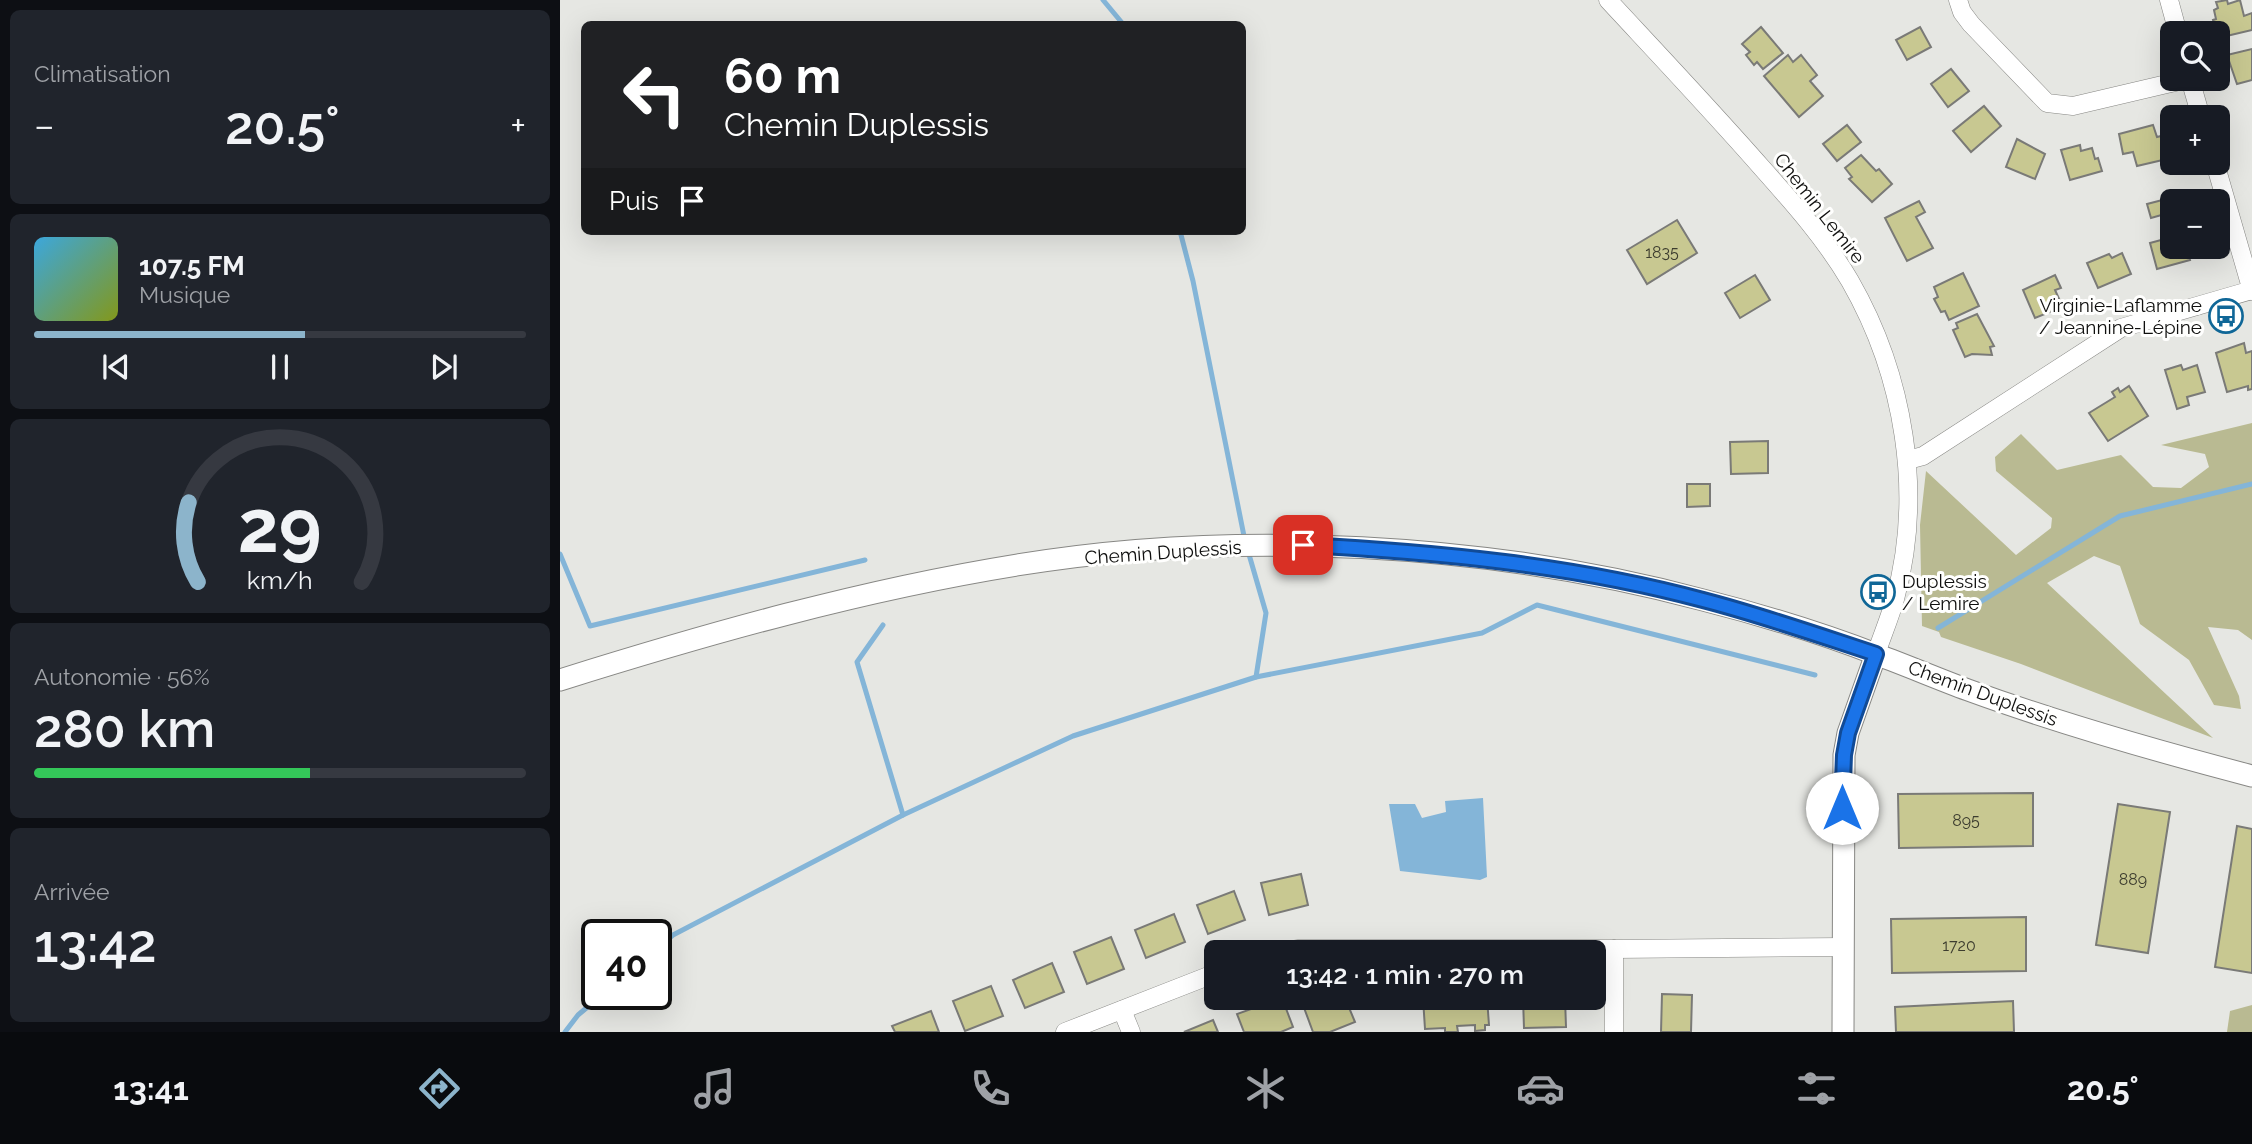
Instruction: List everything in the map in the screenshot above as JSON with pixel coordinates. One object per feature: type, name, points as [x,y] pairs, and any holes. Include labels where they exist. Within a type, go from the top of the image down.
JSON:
[{"type":"street","name":"Chemin Lemire","points":[[1608,0],[1801,212],[1851,282],[1884,358],[1898,404],[1908,460],[1907,522],[1895,599],[1876,654]]},
{"type":"street","points":[[1958,0],[1962,12],[1971,24],[2047,103],[2073,106],[2160,86]]},
{"type":"street","points":[[2169,0],[2175,21]]},
{"type":"street","points":[[1908,460],[1923,456],[2121,328],[2252,290],[2218,175]]},
{"type":"street","name":"Chemin Duplessis","points":[[560,680],[781,615],[1021,564],[1163,549],[1303,545],[1502,562],[1578,573],[1701,599],[1876,654],[1968,690],[2063,722],[2179,758],[2252,776]]},
{"type":"street","points":[[1843,1032],[1844,755],[1848,733],[1876,654]]},
{"type":"street","points":[[1606,949],[1844,947]]},
{"type":"street","points":[[1614,949],[1615,1032]]},
{"type":"street","points":[[1065,1032],[1204,978]]},
{"type":"street","points":[[1122,1010],[1131,1032]]},
{"type":"green space","points":[[2252,423],[2252,640],[2238,630],[2208,627],[2239,696],[2241,709],[2214,705],[2189,660],[2140,624],[2120,566],[2094,556],[2047,583],[2213,738],[2021,664],[1941,637],[1939,632],[1922,626],[1920,525],[1926,471],[2016,555],[2051,528],[2052,518],[1996,471],[1995,457],[2021,434],[2057,470],[2121,455],[2153,487],[2181,488],[2209,467],[2205,454],[2161,445]]},
{"type":"green space","points":[[2252,1005],[2252,1032],[2227,1032],[2230,1011]]},
{"type":"water","points":[[1483,798],[1487,877],[1480,880],[1400,871],[1389,804],[1415,804],[1422,818],[1446,812],[1445,801]]},
{"type":"building","points":[[2227,0],[2228,4],[2240,0],[2244,16],[2252,13],[2252,30],[2230,35],[2230,21],[2213,21],[2216,19],[2214,10],[2218,8],[2216,2]]},
{"type":"building","points":[[1761,27],[1783,53],[1763,69],[1757,62],[1754,65],[1746,55],[1750,52],[1742,44]]},
{"type":"building","points":[[1920,27],[1931,47],[1907,60],[1896,40]]},
{"type":"building","points":[[2252,49],[2252,80],[2237,84],[2230,64],[2230,54]]},
{"type":"building","points":[[1788,55],[1793,62],[1801,55],[1817,75],[1810,81],[1823,96],[1799,117],[1764,76]]},
{"type":"building","points":[[1951,69],[1969,91],[1948,107],[1931,84]]},
{"type":"building","points":[[1984,106],[2001,126],[1971,152],[1953,131]]},
{"type":"building","points":[[1847,125],[1861,142],[1837,161],[1823,144]]},
{"type":"building","points":[[2153,125],[2157,137],[2160,136],[2160,161],[2137,166],[2133,152],[2123,154],[2119,134]]},
{"type":"building","points":[[2017,139],[2045,154],[2035,179],[2006,167]]},
{"type":"building","points":[[2080,145],[2081,151],[2092,148],[2102,171],[2070,180],[2061,150]]},
{"type":"building","points":[[1861,155],[1892,184],[1872,202],[1849,179],[1852,177],[1845,168]]},
{"type":"building","points":[[1919,201],[1925,212],[1916,217],[1933,248],[1907,261],[1885,218]]},
{"type":"building","points":[[2160,201],[2160,215],[2151,218],[2147,204]]},
{"type":"building","points":[[1677,220],[1697,253],[1647,284],[1627,250]]},
{"type":"building","points":[[2160,240],[2160,259],[2190,260],[2157,269],[2150,243]]},
{"type":"building","points":[[2122,253],[2131,274],[2098,288],[2087,263],[2109,254],[2112,258]]},
{"type":"building","points":[[1963,273],[1979,306],[1949,320],[1934,299],[1938,297],[1934,287]]},
{"type":"building","points":[[1755,275],[1770,300],[1740,318],[1725,293]]},
{"type":"building","points":[[2055,275],[2061,288],[2055,290],[2061,303],[2054,306],[2055,310],[2035,318],[2023,290]]},
{"type":"building","points":[[1977,314],[1994,346],[1990,347],[1992,355],[1972,354],[1965,357],[1953,330],[1958,328],[1956,323]]},
{"type":"building","points":[[2244,343],[2246,353],[2252,351],[2252,389],[2248,390],[2248,386],[2227,392],[2216,353]]},
{"type":"building","points":[[2181,365],[2183,370],[2197,365],[2205,392],[2187,397],[2189,405],[2177,409],[2165,370]]},
{"type":"building","points":[[2129,386],[2148,416],[2108,441],[2089,413],[2115,397],[2112,392],[2118,388],[2120,392]]},
{"type":"building","points":[[1768,441],[1768,473],[1731,474],[1730,442]]},
{"type":"building","points":[[1687,484],[1710,484],[1710,506],[1687,507]]},
{"type":"building","points":[[2033,793],[2033,846],[1899,848],[1898,794]]},
{"type":"building","points":[[2118,804],[2170,812],[2148,953],[2096,945]]},
{"type":"building","points":[[2237,826],[2252,829],[2252,973],[2215,967]]},
{"type":"building","points":[[1301,874],[1308,905],[1269,915],[1261,883]]},
{"type":"building","points":[[1234,891],[1245,920],[1208,934],[1197,905]]},
{"type":"building","points":[[1174,914],[1185,942],[1146,958],[1135,930]]},
{"type":"building","points":[[2026,917],[2026,971],[1892,973],[1891,919]]},
{"type":"building","points":[[1111,937],[1124,969],[1087,984],[1074,952]]},
{"type":"building","points":[[1052,963],[1064,992],[1025,1008],[1013,980]]},
{"type":"building","points":[[991,986],[1003,1016],[965,1031],[953,1001]]},
{"type":"building","points":[[1662,994],[1692,995],[1691,1032],[1661,1032]]},
{"type":"building","points":[[2013,1001],[2014,1032],[1896,1032],[1895,1007]]},
{"type":"building","points":[[1248,1010],[1287,1010],[1293,1027],[1281,1032],[1244,1032],[1237,1014]]},
{"type":"building","points":[[1305,1010],[1350,1010],[1355,1022],[1330,1032],[1313,1032]]},
{"type":"building","points":[[1424,1010],[1488,1010],[1489,1025],[1485,1025],[1485,1030],[1475,1031],[1475,1025],[1457,1026],[1458,1032],[1445,1032],[1445,1028],[1425,1029]]},
{"type":"building","points":[[1523,1010],[1565,1010],[1566,1027],[1524,1028]]},
{"type":"building","points":[[931,1011],[939,1032],[895,1032],[892,1026]]},
{"type":"building","points":[[1213,1020],[1218,1032],[1184,1032]]},
{"type":"waterway","points":[[1103,0],[1120,21]]},
{"type":"waterway","points":[[1181,235],[1193,281],[1245,541]]},
{"type":"waterway","points":[[1938,628],[2120,516],[2252,484]]},
{"type":"waterway","points":[[1248,551],[1266,613],[1256,677]]},
{"type":"waterway","points":[[560,554],[590,626],[865,560]]},
{"type":"waterway","points":[[672,936],[903,815],[1073,736],[1256,677],[1482,633],[1537,605],[1815,675]]},
{"type":"waterway","points":[[883,625],[857,662],[903,815]]},
{"type":"waterway","points":[[565,1032],[584,1010]]},
{"type":"place","name":"Virginie-Laflamme / Jeannine-Lépine","points":[[2226,316]]},
{"type":"place","name":"Duplessis / Lemire","points":[[1878,592]]},
{"type":"route","points":[[1303,545],[1420,553],[1578,573],[1701,599],[1876,654],[1848,733],[1842,780],[1842,808]]}]
